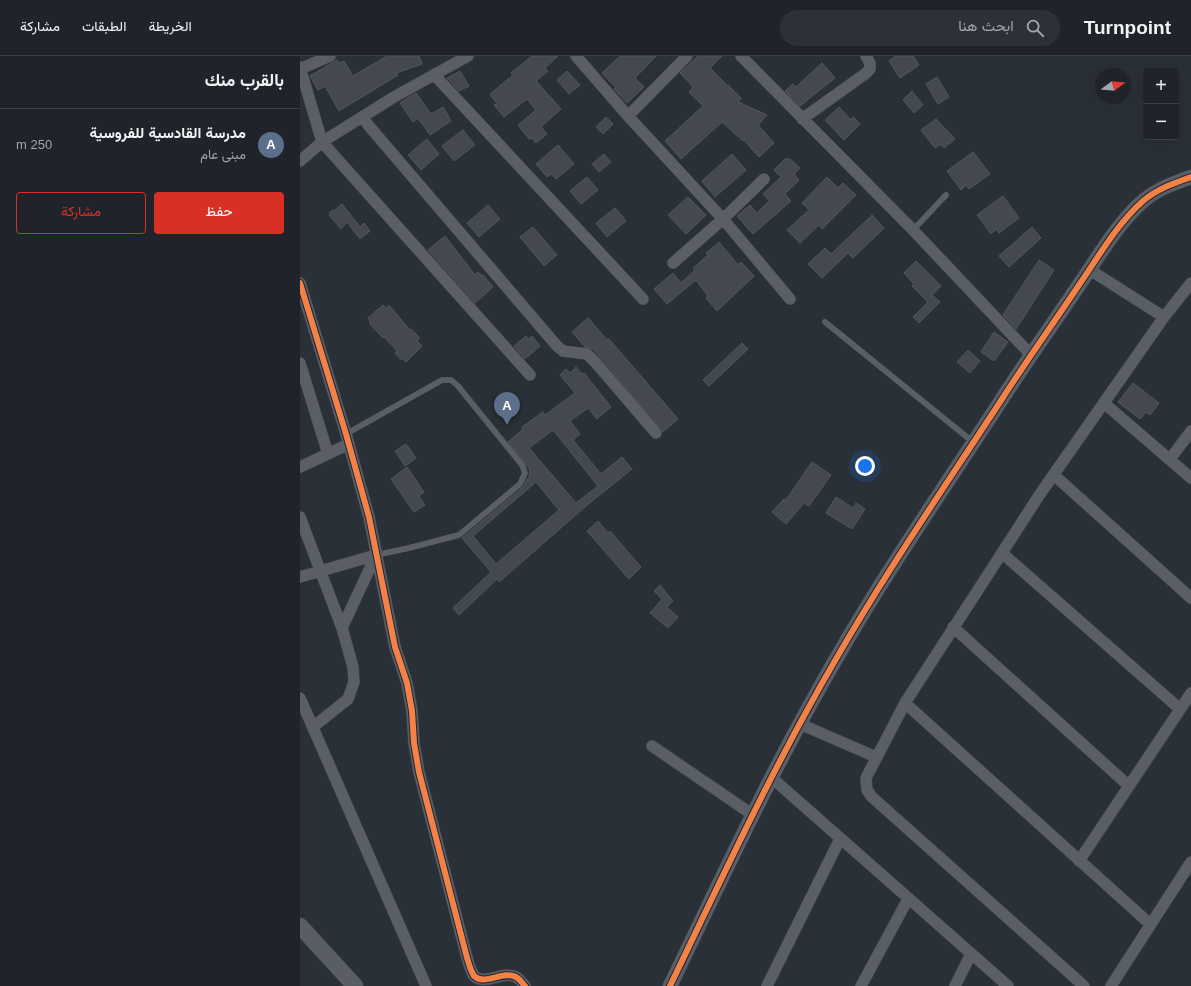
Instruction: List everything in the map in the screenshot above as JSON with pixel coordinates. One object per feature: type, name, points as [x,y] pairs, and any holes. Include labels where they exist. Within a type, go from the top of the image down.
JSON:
[{"type":"main road","points":[[300,926],[355,986]]},
{"type":"street","points":[[330,56],[300,69],[322,142],[530,375]]},
{"type":"street","points":[[300,161],[322,142],[363,118],[394,97],[468,56]]},
{"type":"street","points":[[576,56],[628,116],[723,219],[790,299]]},
{"type":"street","points":[[628,116],[687,56]]},
{"type":"street","points":[[741,56],[913,230],[1031,355]]},
{"type":"street","points":[[802,119],[865,74],[870,69],[870,64],[866,56]]},
{"type":"street","points":[[435,74],[440,82],[643,299]]},
{"type":"street","points":[[363,118],[557,346],[563,351],[587,354],[656,434]]},
{"type":"street","points":[[674,984],[753,815],[800,724],[856,624],[1031,355],[1114,234],[1145,199],[1160,189],[1191,177]]},
{"type":"street","points":[[673,262],[723,219],[764,179]]},
{"type":"street","points":[[1090,270],[1164,317]]},
{"type":"street","points":[[300,283],[348,439],[368,517],[395,647],[407,683],[412,711],[414,743],[419,772],[466,954],[474,975],[481,981],[490,981],[512,975],[519,983]]},
{"type":"street","points":[[1084,986],[869,794],[866,786],[866,778],[905,703],[1002,553],[1054,475],[1164,317],[1191,283]]},
{"type":"street","points":[[300,363],[328,454]]},
{"type":"street","points":[[1104,403],[1191,478]]},
{"type":"street","points":[[1170,459],[1191,431]]},
{"type":"street","points":[[300,467],[328,454],[348,439]]},
{"type":"street","points":[[1054,475],[1191,598]]},
{"type":"street","points":[[300,517],[342,628],[353,667],[354,682],[348,699],[313,727]]},
{"type":"street","points":[[1002,553],[1180,710]]},
{"type":"street","points":[[300,577],[376,555]]},
{"type":"street","points":[[342,628],[376,555]]},
{"type":"street","points":[[953,628],[1129,786]]},
{"type":"street","points":[[1079,861],[1191,693]]},
{"type":"street","points":[[300,698],[426,986]]},
{"type":"street","points":[[905,703],[1150,924]]},
{"type":"street","points":[[800,724],[876,757]]},
{"type":"street","points":[[652,746],[753,815]]},
{"type":"street","points":[[772,778],[1008,986]]},
{"type":"street","points":[[767,986],[840,839]]},
{"type":"street","points":[[1111,986],[1191,862]]},
{"type":"street","points":[[861,986],[908,899]]},
{"type":"street","points":[[955,986],[971,954]]},
{"type":"lane","points":[[913,230],[946,194]]},
{"type":"lane","points":[[825,322],[974,442]]},
{"type":"lane","points":[[348,439],[442,380],[451,380],[458,386],[522,465],[525,473],[520,484],[459,535],[376,555]]},
{"type":"building","points":[[387,56],[419,56],[422,64],[396,73],[398,75],[339,111],[325,86],[318,90],[310,76],[337,60],[339,63],[344,61],[353,76]]},
{"type":"building","points":[[532,56],[558,56],[545,68],[548,71],[536,81],[561,109],[541,127],[547,134],[536,143],[532,138],[529,139],[518,125],[536,110],[527,99],[504,117],[494,105],[497,104],[490,94],[513,75],[511,73]]},
{"type":"building","points":[[620,56],[656,56],[635,78],[644,87],[627,103],[602,73]]},
{"type":"building","points":[[698,56],[722,56],[710,68],[741,98],[738,102],[767,115],[758,125],[774,143],[759,157],[744,140],[743,141],[722,122],[681,159],[665,141],[703,106],[689,92],[693,87],[680,73]]},
{"type":"building","points":[[896,56],[913,56],[919,65],[900,78],[889,61]]},
{"type":"building","points":[[822,63],[835,78],[800,106],[785,91],[793,84],[796,87]]},
{"type":"building","points":[[460,71],[469,86],[459,91],[447,78]]},
{"type":"building","points":[[567,71],[580,85],[569,94],[557,80]]},
{"type":"building","points":[[937,77],[949,97],[938,104],[926,84]]},
{"type":"building","points":[[912,91],[923,105],[914,113],[903,100]]},
{"type":"building","points":[[416,93],[431,114],[443,107],[451,121],[430,135],[418,118],[413,122],[400,103]]},
{"type":"building","points":[[839,107],[851,120],[853,117],[860,124],[844,140],[825,120]]},
{"type":"building","points":[[606,117],[613,124],[603,134],[596,127]]},
{"type":"building","points":[[936,119],[955,139],[944,148],[941,144],[935,148],[921,130]]},
{"type":"building","points":[[463,130],[475,145],[454,161],[442,146]]},
{"type":"building","points":[[427,139],[439,154],[421,170],[408,155]]},
{"type":"building","points":[[558,145],[574,164],[556,179],[551,174],[547,177],[536,164]]},
{"type":"building","points":[[973,152],[990,174],[969,189],[966,185],[961,190],[947,171]]},
{"type":"building","points":[[604,154],[611,162],[599,172],[592,164]]},
{"type":"building","points":[[732,154],[746,170],[715,197],[702,181]]},
{"type":"building","points":[[786,158],[789,160],[790,159],[800,168],[794,174],[799,180],[785,194],[791,201],[753,234],[737,216],[750,205],[757,213],[769,201],[763,194],[781,177],[774,170]]},
{"type":"building","points":[[587,177],[598,190],[581,204],[570,191]]},
{"type":"building","points":[[827,177],[838,188],[843,183],[856,195],[822,229],[819,225],[800,243],[787,230],[809,210],[802,203]]},
{"type":"building","points":[[1003,196],[1019,218],[999,233],[996,229],[991,234],[977,215]]},
{"type":"building","points":[[688,197],[706,215],[686,234],[668,215]]},
{"type":"building","points":[[342,204],[360,227],[364,223],[370,231],[360,239],[347,222],[341,229],[329,215],[331,211],[335,210]]},
{"type":"building","points":[[488,205],[500,219],[479,237],[467,223]]},
{"type":"building","points":[[615,208],[626,221],[607,237],[596,223]]},
{"type":"building","points":[[872,215],[884,228],[853,258],[848,253],[822,278],[808,264],[825,248],[831,254]]},
{"type":"building","points":[[533,227],[557,255],[544,266],[520,237]]},
{"type":"building","points":[[1032,227],[1041,238],[1009,267],[999,256]]},
{"type":"building","points":[[445,236],[475,275],[478,272],[482,276],[483,275],[493,287],[475,303],[428,250]]},
{"type":"building","points":[[719,242],[738,265],[741,262],[754,276],[717,311],[706,298],[708,296],[696,280],[667,304],[654,289],[673,273],[681,283],[695,270],[693,268],[708,255],[706,253]]},
{"type":"building","points":[[1039,260],[1054,270],[1016,329],[1003,315]]},
{"type":"building","points":[[916,261],[941,286],[932,295],[940,302],[919,323],[913,317],[928,302],[912,286],[914,284],[904,273]]},
{"type":"building","points":[[383,305],[386,308],[389,305],[410,330],[411,329],[420,338],[417,341],[422,346],[406,362],[403,358],[401,360],[395,353],[397,351],[370,324],[368,318]]},
{"type":"building","points":[[588,318],[607,340],[609,339],[678,419],[663,432],[593,349],[585,347],[572,332]]},
{"type":"building","points":[[994,332],[1008,342],[994,361],[981,352]]},
{"type":"building","points":[[526,336],[528,339],[532,336],[540,346],[525,359],[514,346]]},
{"type":"building","points":[[742,343],[748,349],[709,386],[703,380]]},
{"type":"building","points":[[968,350],[980,361],[970,373],[957,362]]},
{"type":"building","points":[[576,367],[582,374],[584,373],[611,407],[597,419],[588,408],[570,421],[580,434],[573,440],[601,474],[622,457],[632,469],[586,506],[499,582],[497,579],[459,615],[453,608],[491,572],[462,538],[524,486],[530,476],[530,470],[508,442],[523,429],[522,427],[543,412],[545,415],[575,393],[560,375],[566,369],[570,373]],"holes":[[[553,430],[598,486],[576,503],[529,448]],[[536,482],[559,510],[496,564],[473,536]]]},
{"type":"building","points":[[1133,383],[1159,403],[1150,415],[1146,412],[1140,419],[1118,402]]},
{"type":"building","points":[[406,444],[416,458],[405,466],[395,451]]},
{"type":"building","points":[[812,462],[831,475],[809,506],[804,503],[786,524],[772,512],[784,499],[786,500]]},
{"type":"building","points":[[407,467],[424,492],[419,496],[425,505],[414,512],[391,479]]},
{"type":"building","points":[[836,497],[853,508],[856,503],[865,509],[852,529],[826,513]]},
{"type":"building","points":[[598,521],[608,533],[610,531],[641,567],[629,579],[587,531]]},
{"type":"building","points":[[660,585],[673,601],[667,607],[678,617],[668,628],[650,613],[662,599],[654,591]]},
{"type":"cycle path","points":[[670,986],[791,739],[855,626],[896,560],[1021,370],[1117,229],[1125,219],[1148,197],[1166,187],[1191,177]]},
{"type":"cycle path","points":[[300,283],[346,434],[369,517],[395,647],[407,683],[412,711],[414,743],[419,772],[469,965],[474,976],[478,979],[489,979],[511,975],[520,980],[525,986]]},
{"type":"place","name":"مدرسة القادسية للفروسية","points":[[507,425]]}]
